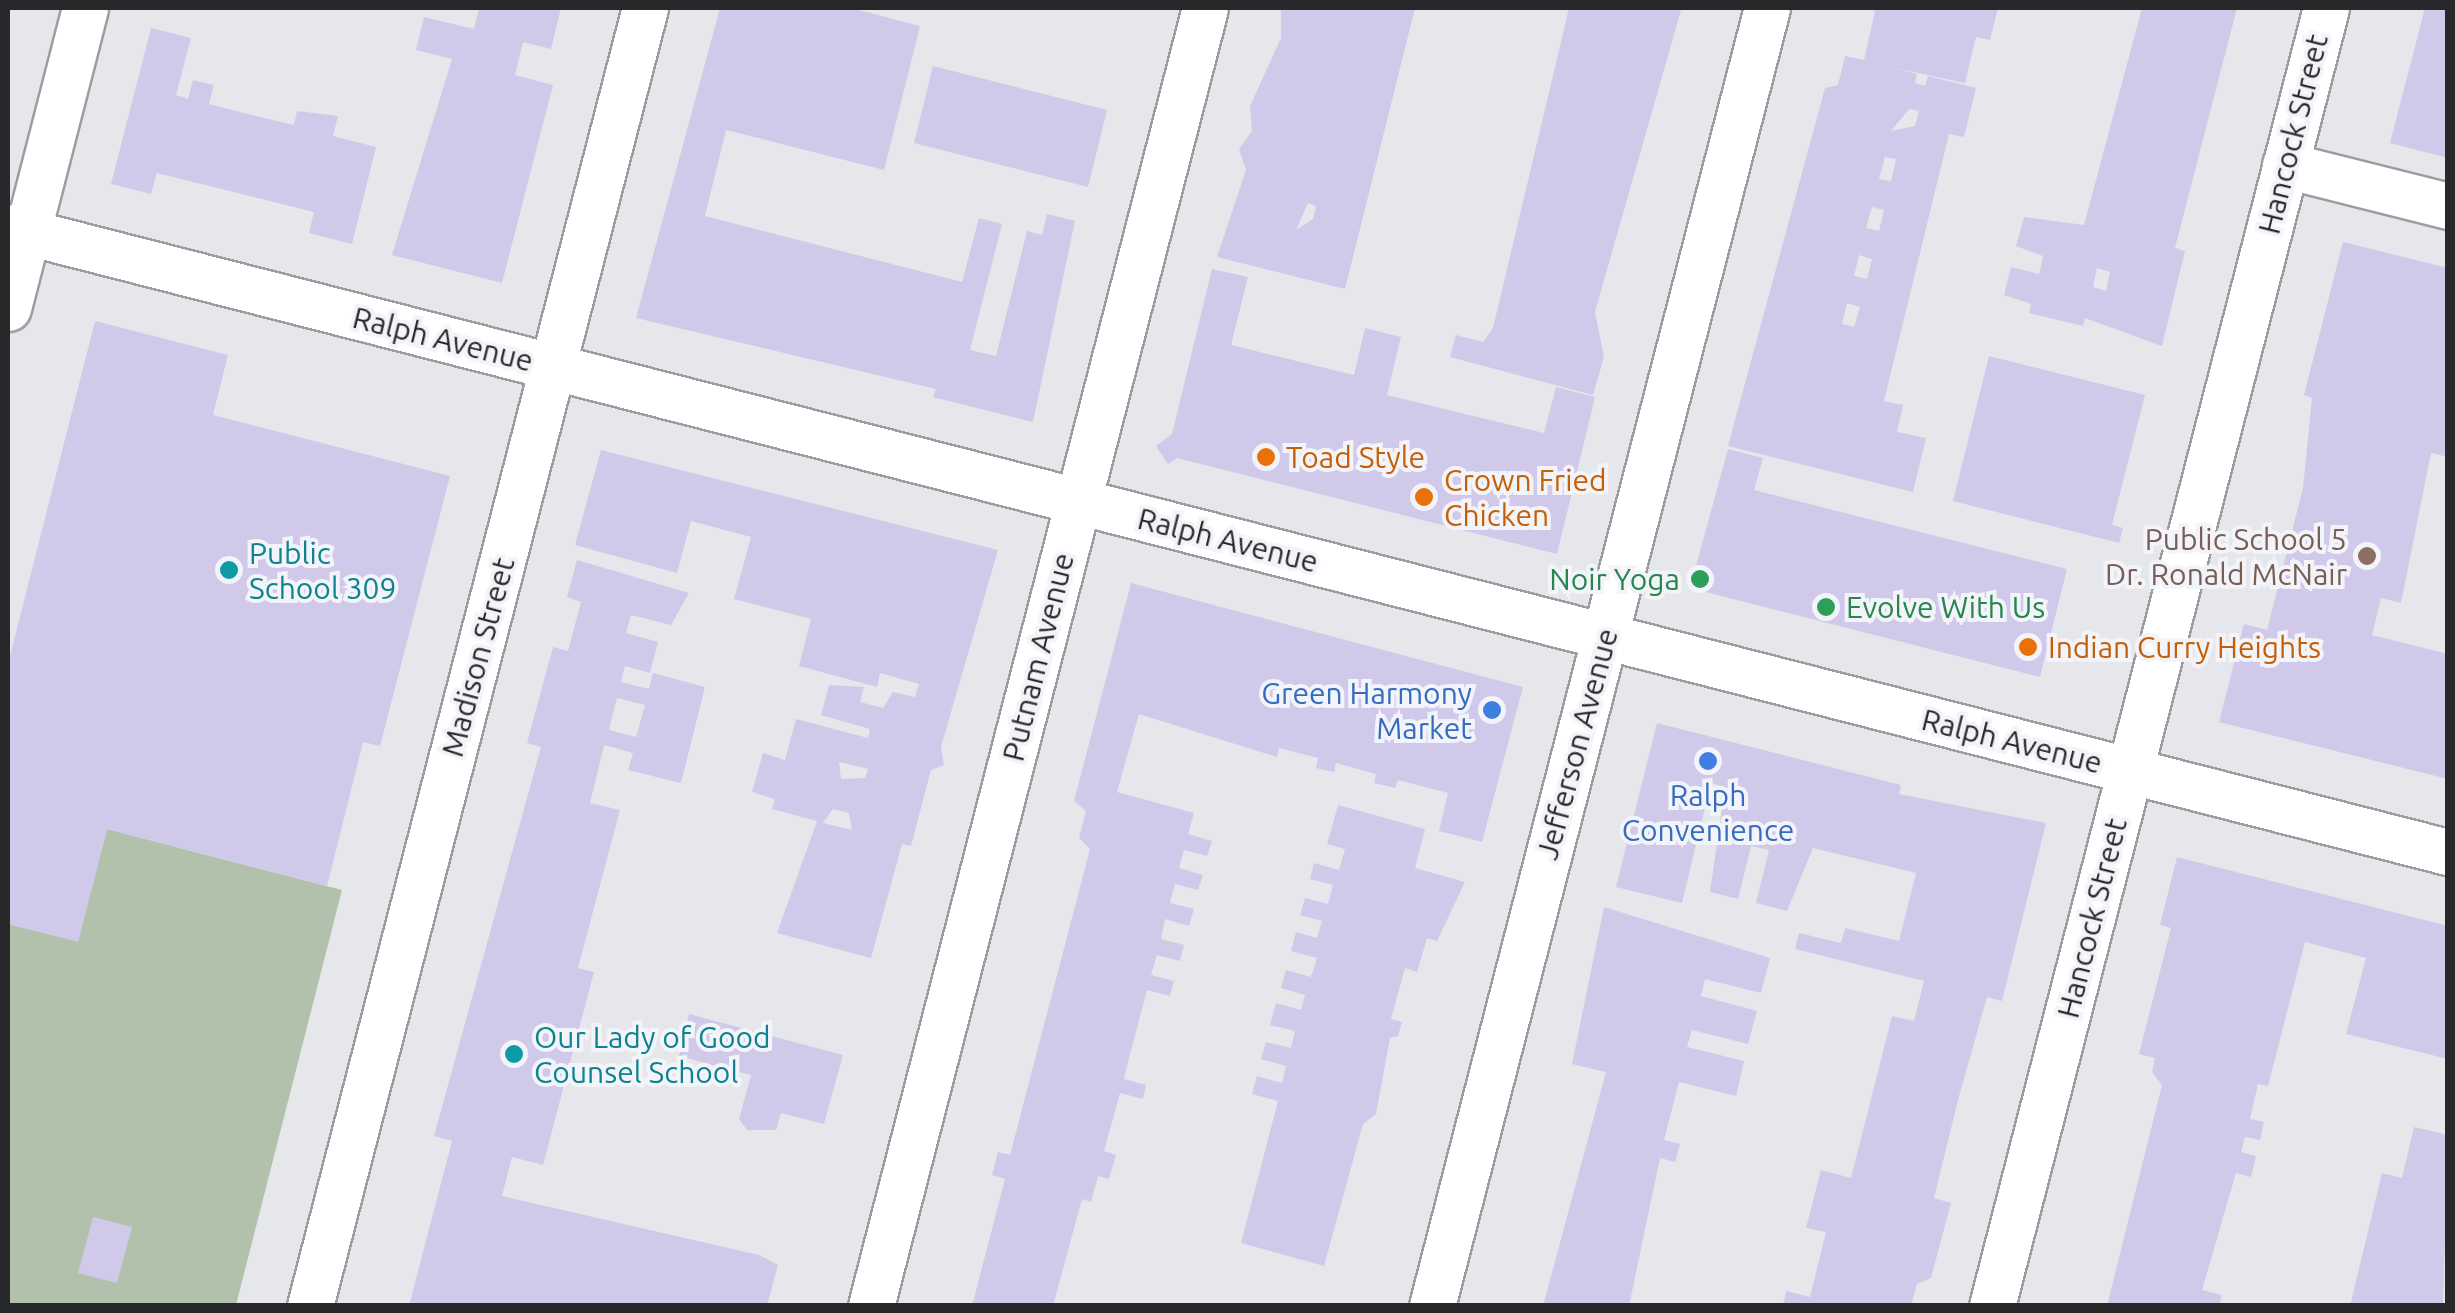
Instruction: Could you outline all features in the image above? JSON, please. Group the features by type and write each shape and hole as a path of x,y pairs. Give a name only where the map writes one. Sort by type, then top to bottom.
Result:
{"street":[{"path":"8,308 18,229 85,8"},
{"name":"Madison Street","path":"310,1306 646,8"},
{"name":"Putnam Avenue","path":"871,1306 1205,8"},
{"name":"Jefferson Avenue","path":"1432,1306 1767,8"},
{"name":"Hancock Street","path":"1992,1306 2326,8"},
{"path":"2285,165 2448,206"},
{"name":"Ralph Avenue","path":"18,229 2448,852"}],"green space":[{"path":"107,829 342,890 236,1305 8,1305 8,924 78,941"}],"building":[{"path":"479,8 561,8 551,49 523,42 515,75 553,85 502,283 392,255 452,59 416,50 424,17 474,29"},
{"path":"720,8 851,8 920,26 884,170 726,130 705,216 962,282 979,218 1002,224 970,350 996,356 1027,231 1042,235 1047,214 1075,221 1033,422 933,397 936,389 636,318"},
{"path":"1281,8 1415,8 1345,289 1217,257 1246,170 1239,149 1252,131 1250,106 1281,38","holes":["1308,203 1316,206 1313,219 1296,230"]},
{"path":"1569,8 1681,10 1595,312 1604,357 1593,395 1450,357 1456,335 1483,342 1493,328"},
{"path":"1867,8 1998,8 1990,40 1976,37 1965,83 1894,68 1917,74 1915,83 1925,86 1928,76 1976,88 1964,137 1949,134 1884,401 1903,405 1897,432 1926,438 1913,492 1728,446 1825,88 1838,85 1845,56 1864,60 1875,11","holes":["1909,109 1919,111 1915,126 1891,131","1885,157 1896,159 1891,181 1879,179","1872,207 1884,210 1879,231 1866,228","1859,255 1872,259 1867,279 1854,276","1847,303 1860,307 1854,327 1842,324"]},
{"path":"2142,8 2237,8 2175,248 2185,251 2162,346 2085,318 2083,326 2029,313 2031,304 2004,295 2011,267 2039,274 2043,256 2016,246 2024,217 2084,225","holes":["2097,268 2110,272 2106,291 2093,287"]},
{"path":"2425,8 2448,8 2448,158 2390,143"},
{"path":"151,28 191,38 176,95 188,99 193,80 214,85 209,104 256,116 294,125 297,111 338,116 333,136 376,147 352,244 309,233 314,212 157,173 151,194 111,184"},
{"path":"933,66 1107,110 1088,187 914,143"},
{"name":"Public School 5 Dr. Ronald McNair","path":"2343,242 2448,268 2448,457 2431,453 2401,603 2381,598 2372,635 2448,654 2448,779 2219,722 2244,624 2267,630 2303,488 2312,398 2304,395"},
{"path":"1212,269 1248,277 1231,345 1354,375 1365,328 1401,337 1387,395 1544,433 1556,387 1595,397 1557,554 1177,458 1168,464 1156,446 1172,434"},
{"name":"Public School 309","path":"95,321 228,355 213,415 450,476 380,746 363,742 327,886 107,829 78,942 8,924 8,664"},
{"path":"1989,356 2145,395 2112,525 2123,528 2119,543 1953,501"},
{"path":"1728,449 1763,458 1754,490 2067,569 2040,677 1690,588"},
{"path":"601,450 998,550 941,747 944,765 931,770 911,846 902,844 871,958 777,933 817,821 772,809 775,799 752,792 763,753 785,760 796,719 868,738 870,729 821,715 829,685 864,687 860,702 883,708 893,692 915,697 919,684 880,673 877,687 799,666 811,619 734,599 751,537 691,521 677,573 575,545","holes":["839,762 868,769 865,778 841,779","833,809 849,813 852,830 823,823"]},
{"path":"577,560 689,593 671,625 631,615 626,633 658,642 650,673 625,666 621,682 649,689 653,673 705,687 681,783 628,770 633,753 604,745 590,803 620,810 578,968 594,972 543,1165 512,1157 502,1196 759,1255 778,1265 767,1306 409,1306 452,1141 434,1136 541,747 527,743 553,647 568,651 581,602 567,597","holes":["617,698 645,705 636,737 609,730"]},
{"path":"1131,583 1523,687 1482,842 1439,831 1448,793 1398,780 1395,788 1374,783 1376,774 1336,763 1334,772 1316,768 1318,758 1279,748 1277,757 1139,714 1117,792 1194,813 1188,834 1212,841 1207,856 1184,850 1179,868 1203,875 1198,890 1175,884 1170,903 1194,909 1189,926 1165,919 1161,939 1184,945 1180,961 1157,955 1151,975 1174,981 1170,996 1147,990 1124,1079 1146,1085 1143,1099 1120,1093 1104,1151 1116,1155 1109,1179 1098,1176 1091,1202 1082,1199 1053,1306 972,1306 1005,1179 992,1175 998,1152 1010,1155 1090,849 1079,838 1086,811 1074,801"},
{"path":"1657,723 1901,785 1899,794 2046,823 2002,1001 1987,997 1958,1100 1934,1198 1951,1203 1931,1278 1917,1284 1911,1306 1783,1306 1786,1291 1810,1297 1826,1232 1806,1228 1821,1170 1851,1178 1892,1016 1914,1021 1924,981 1795,949 1799,933 1841,943 1845,928 1899,941 1916,873 1813,848 1787,911 1756,903 1769,850 1751,846 1738,899 1710,892 1725,787 1711,783 1682,903 1616,887"},
{"path":"1338,805 1425,829 1415,868 1465,882 1437,941 1427,938 1417,972 1405,968 1391,1019 1402,1022 1398,1036 1390,1038 1376,1114 1363,1124 1324,1266 1241,1243 1278,1101 1252,1094 1257,1076 1282,1083 1286,1066 1261,1059 1266,1042 1291,1048 1295,1031 1270,1025 1276,1003 1301,1010 1305,995 1281,988 1286,970 1311,977 1317,958 1291,951 1296,932 1317,938 1322,921 1300,915 1305,898 1328,904 1333,885 1310,879 1314,863 1339,870 1345,849 1327,844"},
{"path":"2177,857 2448,926 2448,1059 2346,1034 2366,958 2305,942 2268,1086 2258,1084 2250,1119 2264,1122 2260,1140 2245,1137 2241,1152 2256,1156 2251,1177 2236,1173 2202,1290 2222,1295 2219,1306 2107,1306 2162,1085 2152,1072 2155,1058 2139,1054 2171,928 2160,925"},
{"path":"1604,907 1770,958 1761,993 1705,979 1701,996 1757,1011 1748,1044 1692,1030 1687,1047 1744,1061 1736,1096 1679,1082 1664,1140 1680,1144 1675,1162 1660,1158 1629,1306 1543,1306 1606,1072 1572,1064"},
{"path":"689,1014 843,1055 824,1124 781,1113 776,1130 747,1130 739,1119 751,1075 679,1056"},
{"path":"2414,1127 2448,1135 2443,1306 2350,1306 2382,1173 2402,1178"},
{"path":"93,1217 132,1227 117,1283 78,1273"}],"place":[{"name":"Toad Style","path":"1266,457"},
{"name":"Crown Fried Chicken","path":"1424,497"},
{"name":"Public School 5 Dr. Ronald McNair","path":"2367,556"},
{"name":"Public School 309","path":"229,570"},
{"name":"Noir Yoga","path":"1700,579"},
{"name":"Evolve With Us","path":"1826,607"},
{"name":"Indian Curry Heights","path":"2028,647"},
{"name":"Green Harmony Market","path":"1492,710"},
{"name":"Ralph Convenience","path":"1708,761"},
{"name":"Our Lady of Good Counsel School","path":"514,1054"}]}
